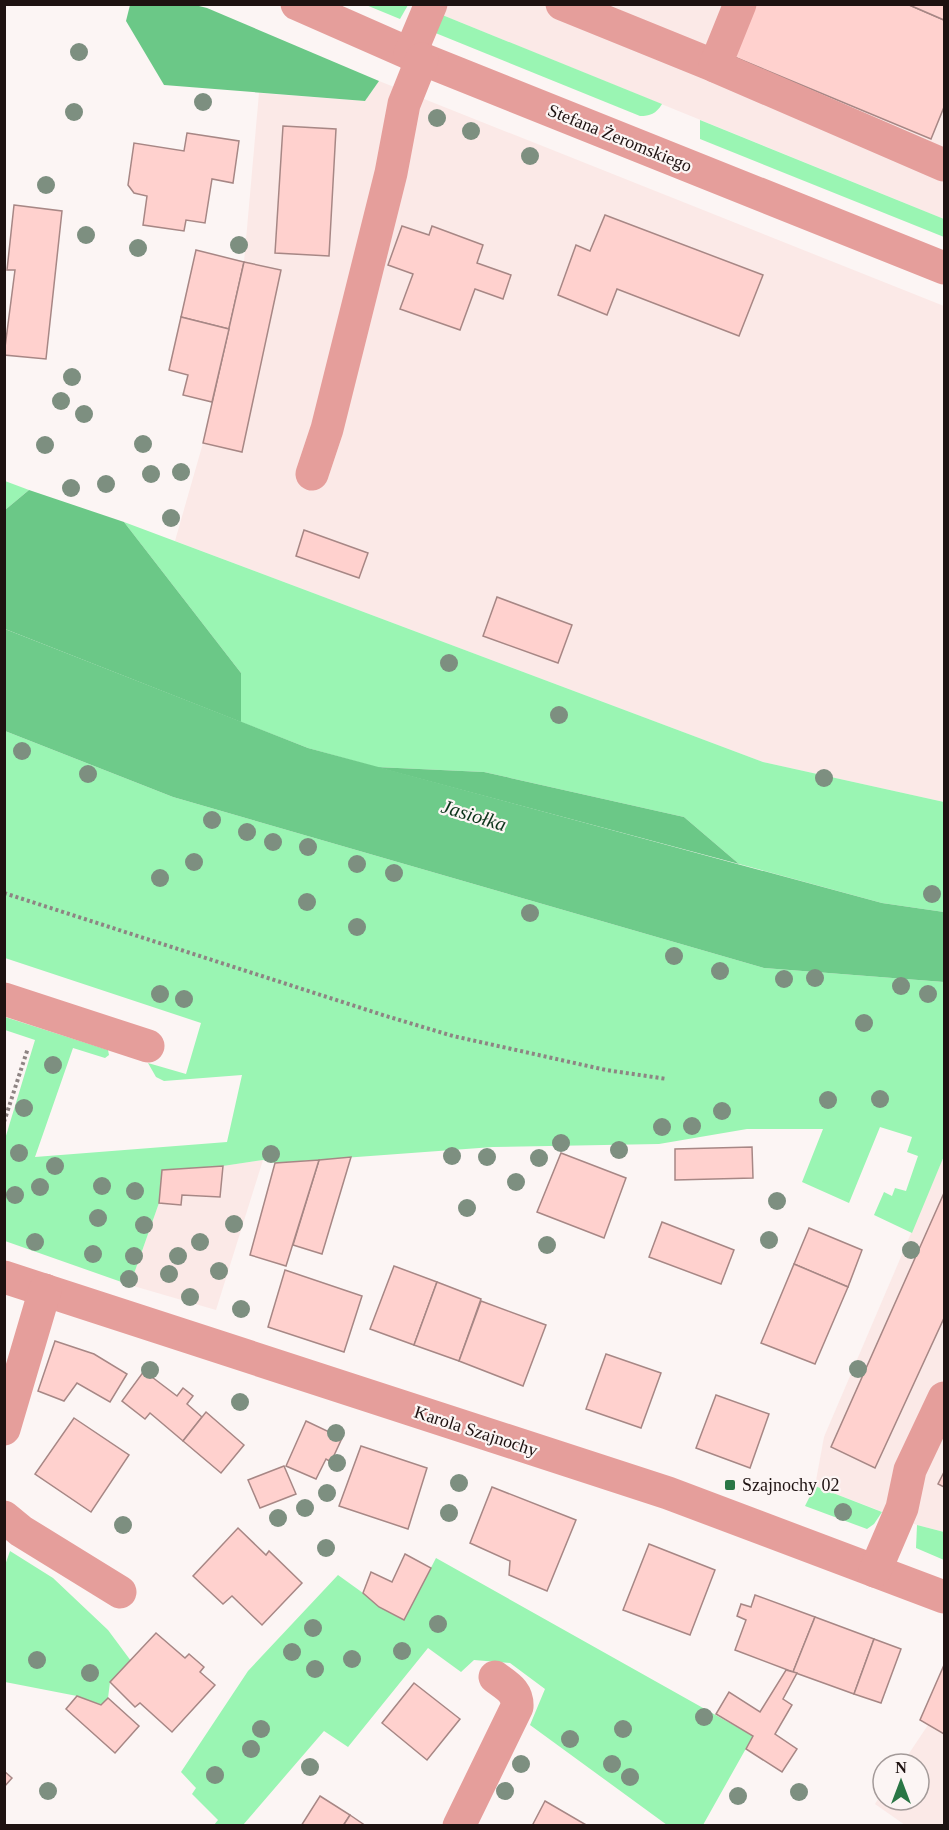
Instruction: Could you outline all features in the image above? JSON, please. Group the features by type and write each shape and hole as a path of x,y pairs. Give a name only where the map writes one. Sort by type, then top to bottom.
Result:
{"street":[{"name":"Stefana Żeromskiego","path":"297,4 416,56 945,268"},
{"path":"312,474 327,429 391,173 404,104 431,4"},
{"path":"562,4 715,66 945,165"},
{"path":"715,66 740,4"},
{"path":"4,999 148,1046"},
{"name":"Karola Szajnochy","path":"4,1277 668,1493 945,1597"},
{"path":"4,1429 45,1290"},
{"path":"875,1571 902,1508 910,1470 945,1398"},
{"path":"4,1517 21,1531 120,1592"},
{"path":"459,1826 517,1707 515,1693 495,1677"}],"path":[{"path":"4,893 453,1036 585,1066 667,1079"},
{"path":"4,1122 28,1048 20,1045"}],"shaded area":[{"path":"191,4 207,8 379,81 365,101 164,85 126,21 130,5"},
{"path":"366,5 408,5 400,19"},
{"path":"416,5 944,5 944,219 435,12"},
{"path":"435,12 662,104 652,114 640,116 433,32"},
{"path":"379,81 944,306 944,802 763,762 175,541 203,443 244,262 259,93 365,101"},
{"path":"700,120 944,219 944,237 700,139"},
{"path":"5,481 29,490 5,510"},
{"path":"29,490 124,522 241,673 241,722 5,629 5,510"},
{"path":"124,522 763,762 944,802 944,912 882,903 739,864 684,817 484,772 376,767 308,748 241,722 241,673"},
{"path":"5,731 173,797 764,968 944,982 944,1156 912,1233 874,1215 884,1192 892,1196 895,1188 906,1191 918,1156 907,1152 912,1137 880,1127 849,1203 802,1182 823,1129 747,1129 659,1144 493,1147 275,1163 263,1160 223,1166 163,1170 159,1203 130,1285 5,1241 5,1139 35,1040 5,1030 5,1017 108,1050 109,1055 105,1058 73,1048 35,1157 227,1142 242,1075 164,1081 156,1077 148,1063 186,1074 201,1023 5,958"},
{"path":"376,767 484,772 684,817 739,864"},
{"path":"944,1156 944,1532 917,1525 815,1486 824,1437"},
{"path":"263,1160 216,1310 130,1285 159,1203 162,1170 223,1166"},
{"path":"815,1486 882,1512 874,1524 867,1529 805,1506"},
{"path":"917,1525 944,1532 944,1560 916,1548"},
{"path":"10,1551 53,1578 108,1630 131,1661 110,1682 108,1698 101,1705 77,1696 5,1682 4,1568"},
{"path":"436,1558 753,1736 703,1825 667,1825 530,1725 545,1689 510,1663 474,1660 461,1672 428,1648 348,1747 324,1731 243,1825 214,1825 218,1820 192,1794 196,1788 181,1772 248,1671 338,1575 379,1607 404,1620"},
{"path":"944,1665 944,1825 905,1825 886,1812 931,1812 931,1752 910,1752 928,1725 920,1720"}],"water":[{"name":"Jasiołka","path":"5,629 308,748 882,903 944,912 944,982 764,968 173,797 5,731"}],"building":[{"path":"747,4 907,4 944,20 944,107 931,139 727,54"},
{"path":"907,4 944,4 944,20"},
{"path":"283,126 336,129 329,256 275,253"},
{"path":"187,133 239,141 233,183 212,179 205,223 186,220 184,231 143,225 147,196 134,193 128,185 134,143 184,151"},
{"path":"14,205 62,211 46,359 4,355 15,270 7,270"},
{"path":"605,215 763,275 739,336 617,289 607,315 558,295 576,245 590,251"},
{"path":"402,226 429,235 432,226 483,245 477,263 511,275 503,299 475,289 460,330 400,309 413,274 388,265"},
{"path":"196,250 244,262 229,329 181,317"},
{"path":"244,262 281,270 242,452 203,443"},
{"path":"181,317 229,329 212,402 183,395 188,375 169,370"},
{"path":"304,530 368,553 359,578 296,556"},
{"path":"497,597 572,625 558,663 483,636"},
{"path":"752,1147 753,1178 675,1180 675,1149"},
{"path":"561,1153 626,1178 604,1238 537,1212"},
{"path":"351,1157 322,1254 293,1245 319,1160"},
{"path":"319,1160 286,1266 250,1255 275,1163"},
{"path":"223,1166 220,1197 182,1195 181,1205 159,1203 162,1170"},
{"path":"944,1193 944,1318 875,1468 831,1447"},
{"path":"662,1222 734,1250 721,1284 649,1257"},
{"path":"809,1228 862,1250 848,1287 794,1264"},
{"path":"794,1264 848,1287 815,1364 761,1343"},
{"path":"394,1266 437,1282 414,1345 370,1329"},
{"path":"285,1270 362,1296 344,1352 268,1327"},
{"path":"437,1282 481,1299 459,1361 414,1345"},
{"path":"481,1301 546,1325 523,1386 459,1361"},
{"path":"55,1341 94,1354 127,1374 110,1402 77,1383 64,1401 38,1391"},
{"path":"606,1354 661,1373 641,1428 586,1409"},
{"path":"144,1371 177,1396 183,1388 193,1396 187,1404 202,1417 183,1441 150,1413 145,1419 122,1401"},
{"path":"716,1395 769,1414 750,1468 696,1448"},
{"path":"206,1412 244,1445 221,1473 183,1441"},
{"path":"74,1418 129,1455 91,1512 35,1474"},
{"path":"306,1421 342,1438 331,1462 326,1459 316,1479 286,1466"},
{"path":"361,1446 427,1468 408,1529 339,1506"},
{"path":"284,1466 296,1494 260,1508 248,1480"},
{"path":"944,1472 944,1487 938,1484"},
{"path":"492,1487 576,1520 547,1591 509,1575 510,1561 470,1543"},
{"path":"238,1528 266,1555 269,1551 302,1583 262,1625 232,1596 223,1604 193,1576"},
{"path":"649,1544 715,1570 690,1635 623,1610"},
{"path":"405,1554 431,1568 404,1620 379,1607 363,1593 371,1572 392,1582"},
{"path":"755,1595 815,1617 793,1672 735,1650 746,1620 737,1616 741,1604 751,1607"},
{"path":"815,1617 874,1639 854,1694 793,1672"},
{"path":"156,1633 185,1658 189,1654 204,1667 200,1672 215,1685 172,1732 140,1703 135,1707 110,1682"},
{"path":"874,1639 901,1649 881,1703 854,1694"},
{"path":"944,1665 944,1734 920,1720"},
{"path":"786,1670 797,1673 783,1699 792,1705 775,1734 797,1749 782,1772 746,1749 753,1736 716,1714 729,1692 760,1712"},
{"path":"414,1683 460,1719 427,1760 382,1723"},
{"path":"77,1696 101,1705 108,1698 139,1726 115,1753 66,1709"},
{"path":"4,1771 12,1778 4,1787"},
{"path":"320,1796 350,1815 343,1826 301,1826"},
{"path":"545,1801 588,1826 532,1826"},
{"path":"350,1815 366,1826 343,1826"}],"place":[{"name":"Szajnochy 02","path":"730,1485"}]}
